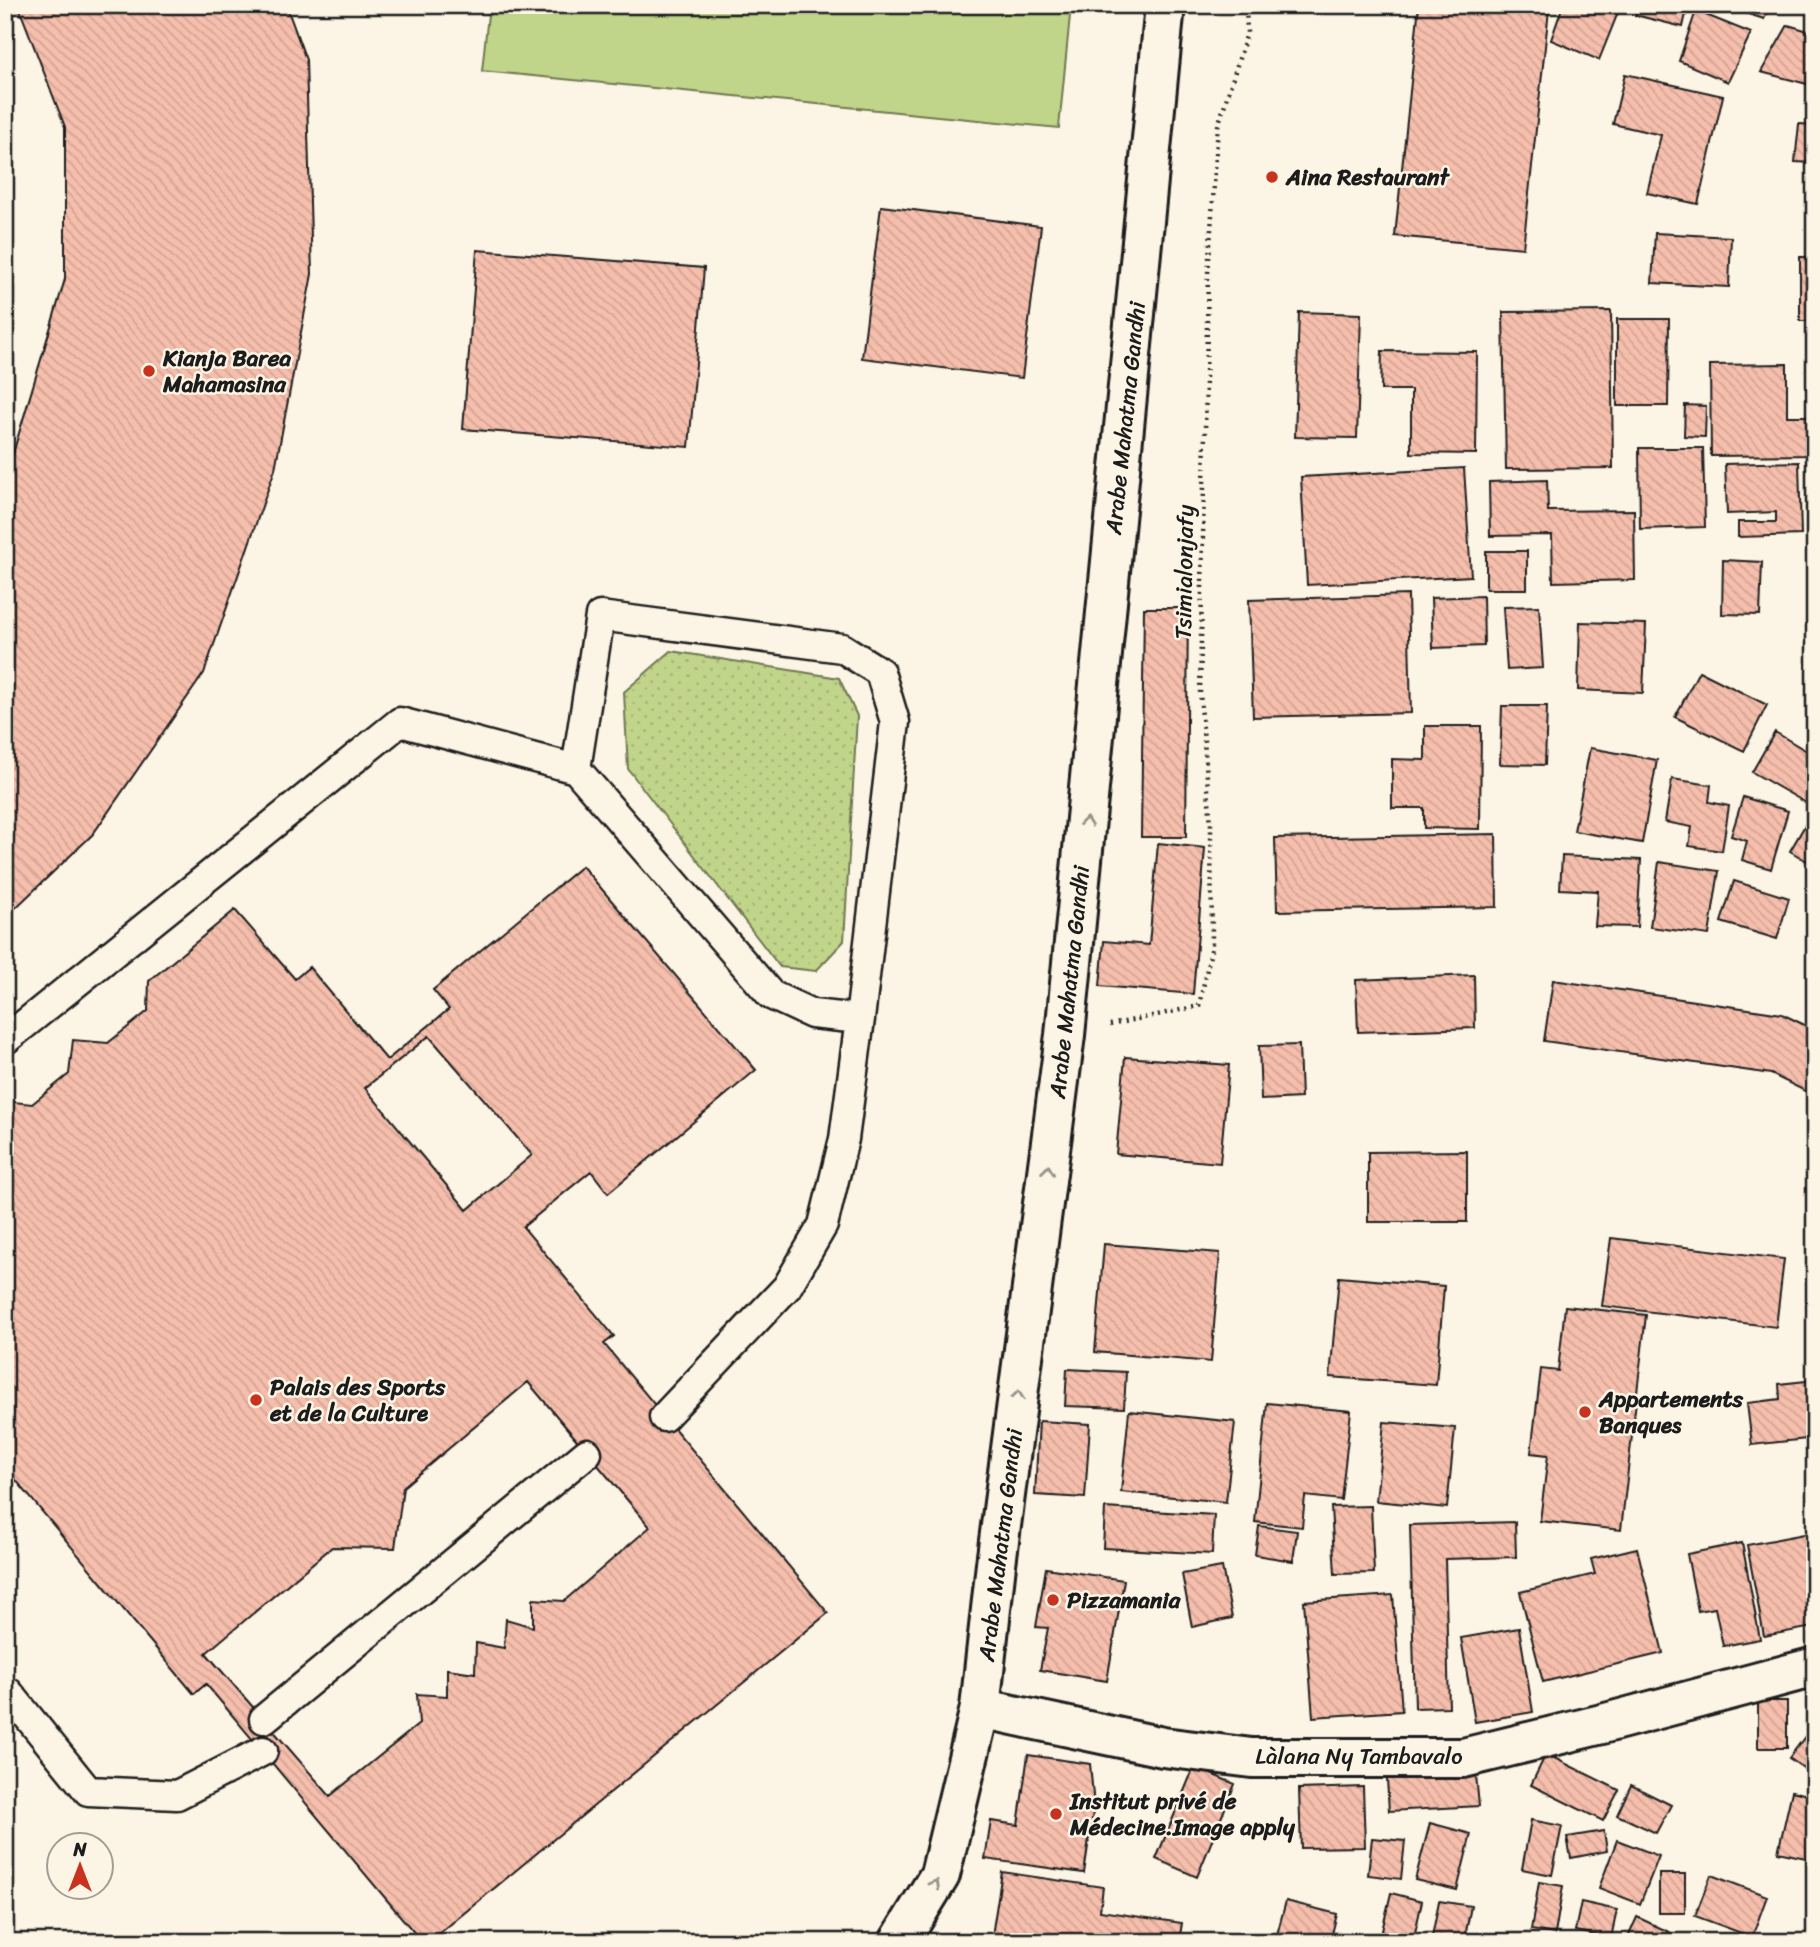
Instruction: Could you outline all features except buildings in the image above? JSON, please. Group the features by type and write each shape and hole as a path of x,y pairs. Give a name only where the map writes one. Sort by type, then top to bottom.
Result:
{"street":[{"name":"Arabe Mahatma Gandhi","path":"899,1942 940,1875 980,1708 996,1564 1065,1035 1165,5"},
{"name":"Làlana Ny Tambavalo","path":"980,1708 1163,1747 1252,1758 1463,1758 1815,1667"}],"lane":[{"path":"576,769 600,616 842,648 880,672 895,722 844,1139 823,1225 787,1287 664,1417"},
{"path":"5,1040 400,722 576,769 771,995 812,1014 860,1019"},
{"path":"264,1719 587,1453"},
{"path":"6,1692 88,1791 177,1795 263,1751"}],"path":[{"name":"Tsimialonjafy","path":"1065,1035 1199,1006 1212,946 1211,825 1200,693 1208,274 1218,126 1247,33 1246,5"}],"green space":[{"path":"489,5 1071,5 1059,128 482,71"},
{"path":"671,651 839,678 857,716 844,941 816,971 780,967 628,769 624,692"}],"place":[{"name":"Aina Restaurant","path":"1272,177"},
{"name":"Kianja Barea Mahamasina","path":"149,371"},
{"name":"Palais des Sports et de la Culture","path":"256,1400"},
{"name":"Appartements Banques","path":"1585,1412"},
{"name":"Pizzamania","path":"1053,1600"},
{"name":"Institut privé de Médecine.Image apply","path":"1056,1814"}]}
